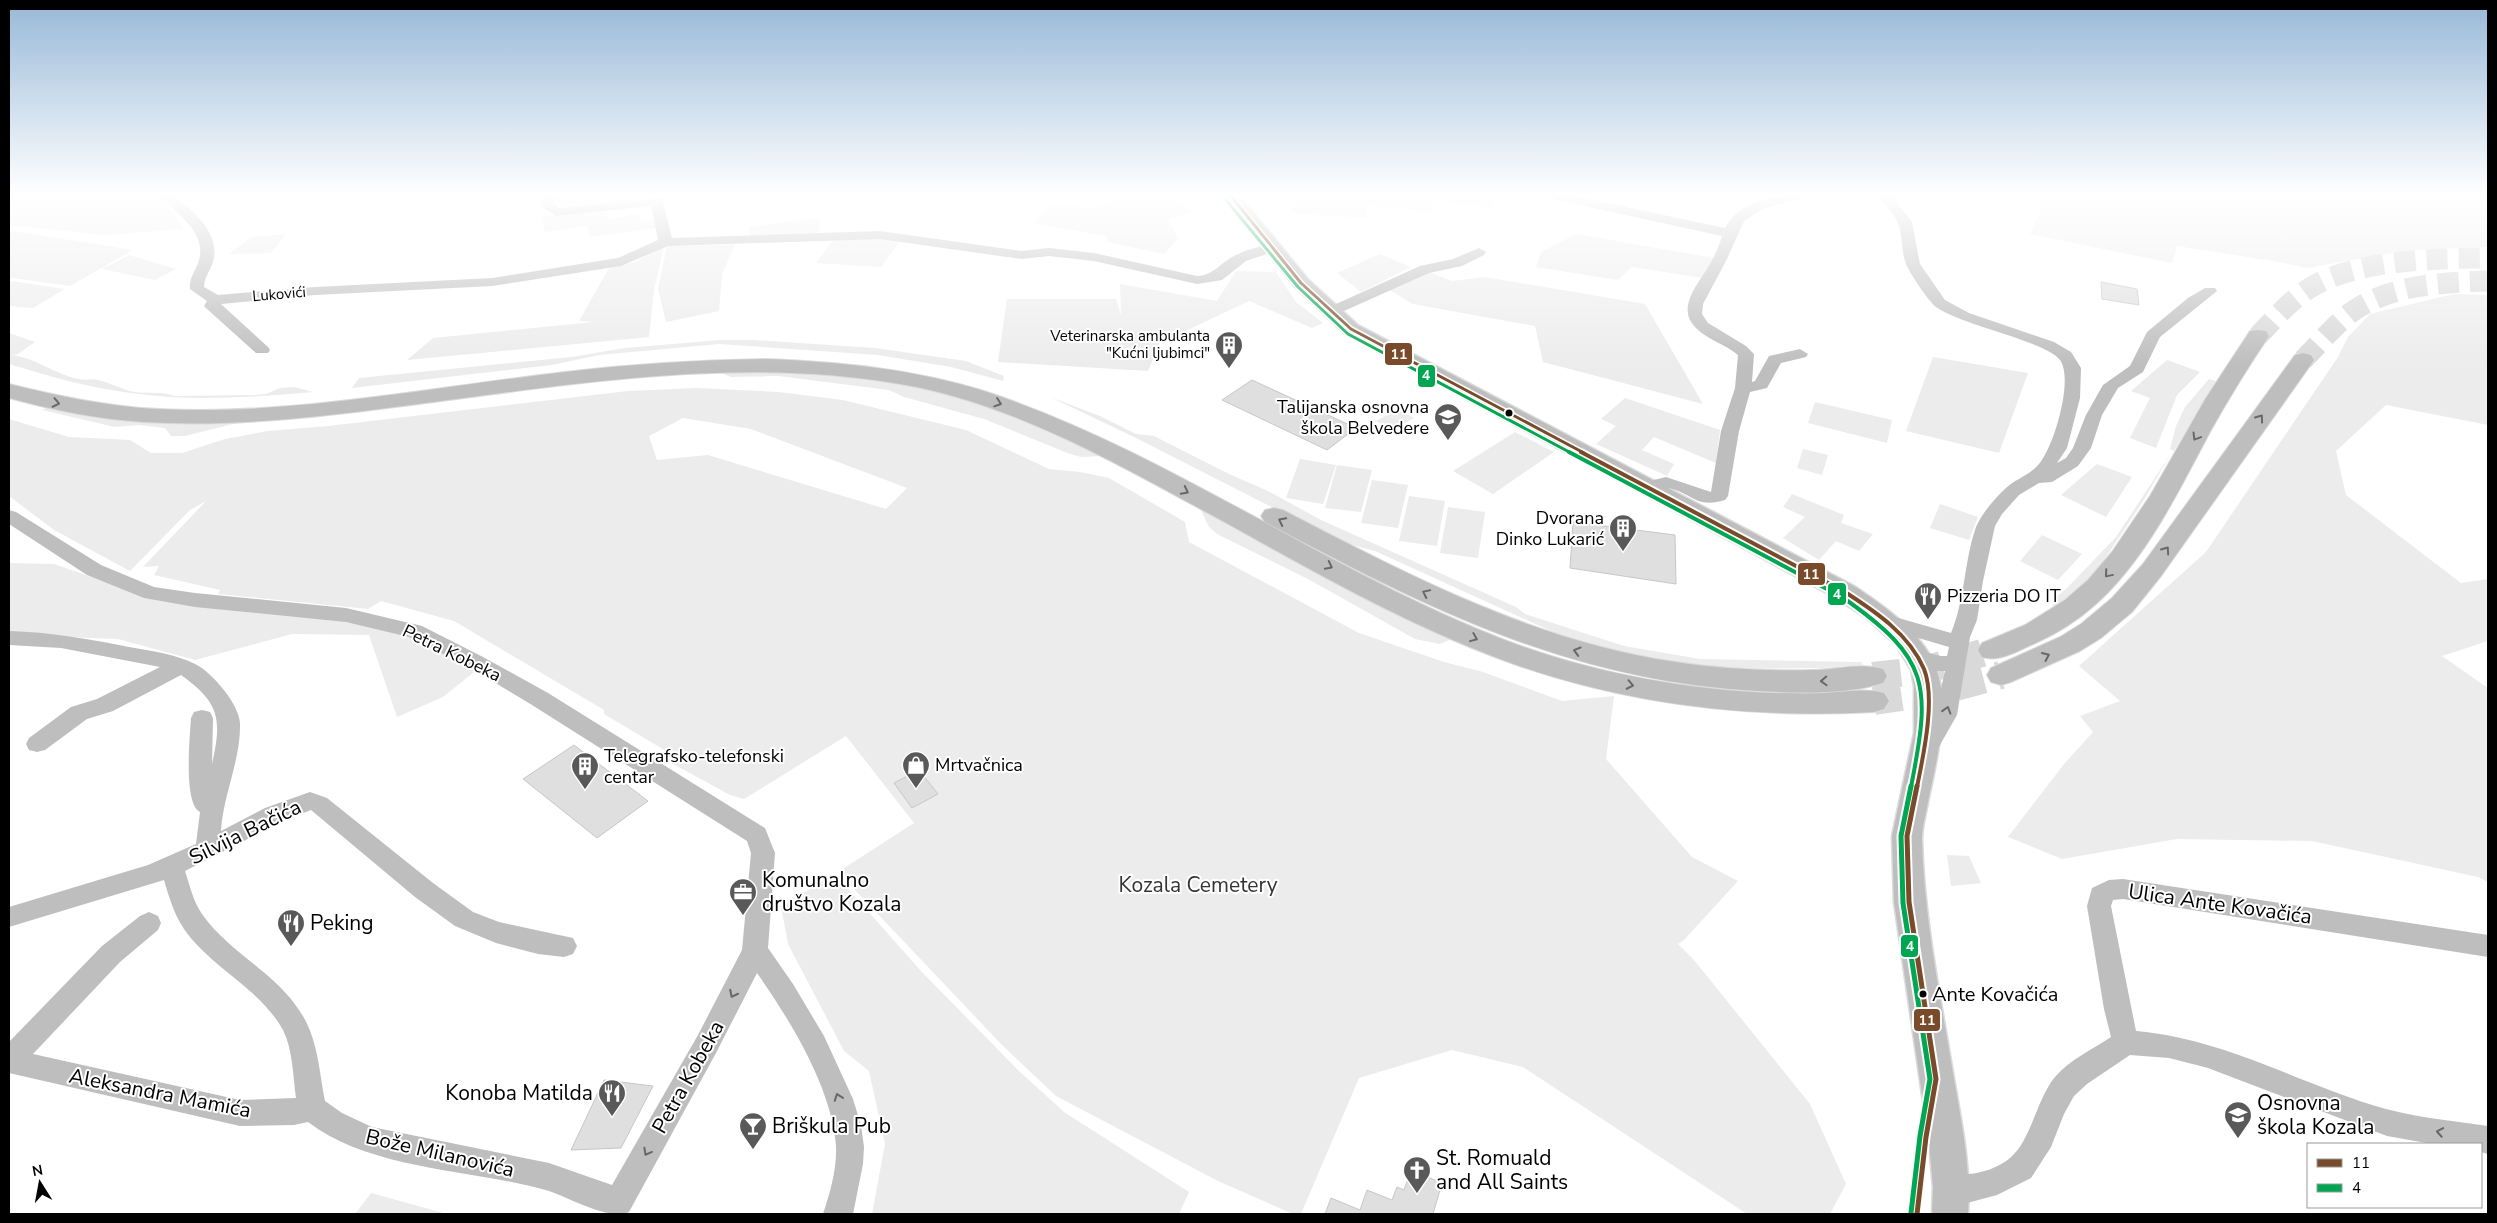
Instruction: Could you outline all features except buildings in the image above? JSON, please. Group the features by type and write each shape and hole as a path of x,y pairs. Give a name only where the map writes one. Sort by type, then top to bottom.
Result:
{"highway":[{"path":"1992,650 2036,631 2081,602 2098,586 2138,535 2258,336"},
{"path":"9,372 64,388 107,396 150,401 212,403 300,399 617,363 742,354 826,355 920,367 1006,389 1098,426 1417,588 1485,619 1549,642 1637,665 1719,678 1822,681 1873,689 1801,704 1695,697 1613,682 1534,660 1462,633 1396,601 1056,426 974,395 893,376 809,367 715,367 620,374 301,411 215,416 166,416 97,411 49,402 9,391"},
{"path":"2001,675 2070,644 2091,631 2122,605 2152,570 2303,360"}],"main road":[{"path":"1275,253 1305,288 1351,329 1845,592 1888,622 1904,639 1924,670 1928,700 1928,733 1907,836 1909,892 1947,1143 1951,1201"}],"street":[{"path":"207,253 207,259 196,282 198,289 215,300 212,306 262,350"},
{"name":"Lukovići","path":"215,300 315,291 492,282 621,262 644,253"},
{"name":"Lukovići","path":"1007,253 1021,255 1039,253"},
{"name":"Lukovići","path":"1059,253 1094,257 1197,280 1212,280 1220,276 1237,260 1257,253"},
{"path":"1330,312 1425,269 1457,263 1477,253"},
{"path":"1647,487 1667,482 1704,497 1713,499 1719,496 1730,431 1743,388 1746,354 1738,345 1711,332 1700,324 1695,315 1696,304 1723,253"},
{"path":"1912,253 1914,264 1940,303 1964,316 2048,345 2065,355 2073,368 2072,398 2058,448 2047,466 2035,478 2013,491 1995,511 1986,526 1973,581 1967,620 1955,639 1917,658"},
{"path":"2035,478 2046,478 2072,462 2082,448 2094,414 2111,384 2138,369 2153,335 2193,301 2210,291"},
{"path":"1743,388 1761,385 1775,359 1800,354"},
{"name":"Petra Kobeka","path":"9,516 94,570 134,588 170,596 346,615 415,631 476,662 540,699 747,826 757,835 763,853 755,951 624,1208"},
{"path":"1888,622 1955,639"},
{"path":"9,638 61,640 181,666 190,670 213,691 228,712 226,745 213,808 208,848"},
{"path":"1924,752 1946,715 1957,663 1955,639"},
{"path":"1917,658 1938,664 1957,663"},
{"path":"37,744 79,713 105,705 181,666"},
{"path":"202,718 200,772 205,804 213,808"},
{"name":"Silvija Bačića","path":"9,917 172,867 272,815 310,801 319,804 424,890 464,918 496,932 564,946"},
{"path":"172,867 185,908 195,924 276,1000 293,1024 301,1051 312,1108"},
{"name":"Ulica Ante Kovačića","path":"2126,1042 2117,1009 2099,906 2101,894 2109,890 2123,889 2488,946"},
{"name":"Aleksandra Mamića","path":"9,1060 111,954 149,924"},
{"path":"755,951 776,978 833,1082 845,1115 850,1146 849,1179 838,1214"},
{"path":"1951,1201 1966,1189 1997,1181 2021,1168 2041,1137 2052,1108 2064,1087 2076,1075 2126,1042 2169,1046 2198,1053 2268,1077 2378,1120 2488,1140"},
{"name":"Aleksandra Mamića","path":"9,1060 240,1113 294,1112 312,1108"},
{"name":"Bože Milanovića","path":"312,1108 332,1123 371,1140 550,1176 624,1208"}],"green space":[{"path":"9,253 128,253 70,286 13,278 9,280"},
{"path":"230,253 268,253 229,254"},
{"path":"651,253 662,253 654,290 649,337 407,360 433,338 594,322 579,321 609,268 635,262"},
{"path":"666,253 731,253 722,274 719,311 666,322 658,289"},
{"path":"823,253 891,253 881,267 816,263"},
{"path":"1541,253 1686,253 1714,258 1703,278 1632,267 1618,280 1536,267"},
{"path":"2123,253 2175,253 2172,263"},
{"path":"2222,253 2391,253 2307,268"},
{"path":"1380,254 1411,267 1361,292 1337,273"},
{"path":"129,255 176,269 155,280 102,269"},
{"path":"1236,271 1276,272 1296,302 1323,323 1312,328 1249,301 1160,343 1148,371 998,362 1007,299 1116,299 1121,315 1120,284 1217,301"},
{"path":"1426,271 1452,281 1485,277 1645,304 1703,404 1543,362 1535,326 1413,304 1388,289"},
{"path":"11,281 65,289 33,308 9,306 9,283"},
{"path":"2454,294 2488,295 2488,425 2386,405 2336,451 2346,495 2461,583 2488,579 2488,641 2442,656 2488,688 2488,882 2478,877 2312,841 2177,839 2062,859 2008,837 2064,764 2093,732 2080,716 2120,701 2079,666 2206,552 2338,357 2348,337 2370,314"},
{"path":"9,333 35,342 18,354 12,355 29,359 70,377 81,380 93,379 102,381 134,392 175,396 253,395 266,394 280,388 294,387 313,392 199,398 154,396 84,385 9,364"},
{"path":"720,340 753,340 875,348 966,361 1004,376 1003,381 951,367 878,355 719,344 599,355 552,365 352,388 359,378 572,357 625,348"},
{"path":"1933,357 2028,373 1999,453 1906,431"},
{"path":"2167,360 2200,372 2177,395 2156,448 2130,438 2150,398 2131,391"},
{"path":"719,372 780,372 862,377 939,391 1021,419 1100,456 1081,457 1070,454 984,419 904,397 889,390 778,376 731,377"},
{"path":"2209,379 2216,381 2174,451 2170,449 2176,426 2185,407"},
{"name":"Kozala Cemetery","path":"697,388 778,392 843,400 966,430 1049,469 1080,472 1109,478 1185,522 1189,542 1359,633 1444,662 1483,672 1562,701 1614,696 1606,759 1692,857 1738,881 1684,940 1678,944 1694,960 1810,1104 1846,1184 1830,1214 1747,1214 1523,1067 1452,1050 1359,1078 1301,1214 1293,1214 1218,1181 1056,1096 1002,1045 838,872 914,823 846,736 744,799 730,795 664,759 666,751 604,714 604,710 454,621 381,601 368,609 218,594 220,590 154,575 159,566 143,567 206,501 190,510 130,571 54,530 9,496 9,419 69,437 130,440 151,453 182,453 225,439 268,431 328,426 628,391","holes":["683,418 751,429 907,488 886,509 708,455 657,460 649,436"]},
{"path":"1050,397 1100,416 1136,434 1154,436 1229,474 1268,491 1321,520 1516,607 1525,614 1624,646 1700,659 1861,662 1863,665 1822,668 1708,668 1641,658 1575,642 1375,551 1340,542 1134,437"},
{"path":"1625,398 1720,430 1716,463 1654,437 1642,450 1674,464 1667,476 1596,444 1616,426 1601,419"},
{"path":"1815,402 1892,420 1887,443 1808,423"},
{"path":"46,408 138,421 245,421 185,436 171,436 165,428 139,425 115,427 42,410"},
{"path":"1398,409 1414,418 1391,431 1376,421"},
{"path":"1515,432 1554,452 1493,494 1453,471"},
{"path":"1803,449 1828,455 1822,475 1797,468"},
{"path":"2172,452 2142,503 2102,563 2082,586 2052,609 2054,599 2116,537"},
{"path":"1300,459 1336,465 1323,504 1286,498"},
{"path":"2097,464 2132,477 2106,517 2061,495"},
{"path":"1337,465 1372,470 1361,512 1325,508"},
{"path":"1372,480 1408,485 1398,528 1361,523"},
{"path":"1792,494 1844,515 1841,523 1873,534 1859,551 1836,541 1819,560 1783,538 1805,517 1783,507"},
{"path":"1409,496 1445,501 1437,546 1399,541"},
{"path":"1940,504 1978,517 1969,540 1930,528"},
{"path":"1448,507 1485,512 1478,558 1440,553"},
{"path":"1200,508 1452,639 1440,644 1415,639 1308,579 1217,534 1209,527"},
{"path":"2042,535 2082,554 2058,580 2020,561"},
{"path":"9,563 54,564 161,601 341,616 411,632 479,668 443,697 397,717 369,635 292,634 195,660 118,639 9,635"},
{"path":"1947,855 1969,856 1981,883 1951,886"},
{"path":"835,874 921,971 1019,1071 1064,1112 1189,1192 1179,1214 872,1214 885,1144 869,1071 844,1051 788,944 781,906"},
{"path":"371,1193 447,1214 355,1214"}],"tunnel":[{"path":"2258,336 2299,296 2315,285 2333,277 2354,270 2399,262 2488,258"},
{"path":"2303,360 2349,314 2381,296 2433,284 2488,281"},
{"path":"1873,676 1925,670 1992,650"},
{"path":"1874,701 1940,691 2001,675"}],"transit line":[{"name":"4","path":"1269,253 1314,304 1348,334 1842,597 1871,617 1900,643 1918,672 1921,687 1922,732 1901,836 1903,903 1930,1079 1920,1136 1911,1213"},
{"name":"11","path":"1277,253 1301,283 1351,329 1845,592 1875,612 1905,639 1924,670 1927,686 1928,733 1907,836 1909,902 1936,1079 1926,1137 1917,1214"}],"place":[{"name":"Veterinarska ambulanta \"Kućni ljubimci\"","path":"1229,369"},
{"name":"Talijanska osnovna škola Belvedere","path":"1448,441"},
{"name":"Dvorana Dinko Lukarić","path":"1623,552"},
{"name":"Pizzeria DO IT","path":"1928,620"},
{"name":"Mrtvačnica","path":"916,789"},
{"name":"Telegrafsko-telefonski centar","path":"585,790"},
{"name":"Komunalno društvo Kozala","path":"743,916"},
{"name":"Peking","path":"291,947"},
{"name":"Ante Kovačića","path":"1923,994"},
{"name":"Konoba Matilda","path":"612,1117"},
{"name":"Osnovna škola Kozala","path":"2238,1139"},
{"name":"Briškula Pub","path":"753,1150"},
{"name":"St. Romuald and All Saints","path":"1417,1194"}]}
